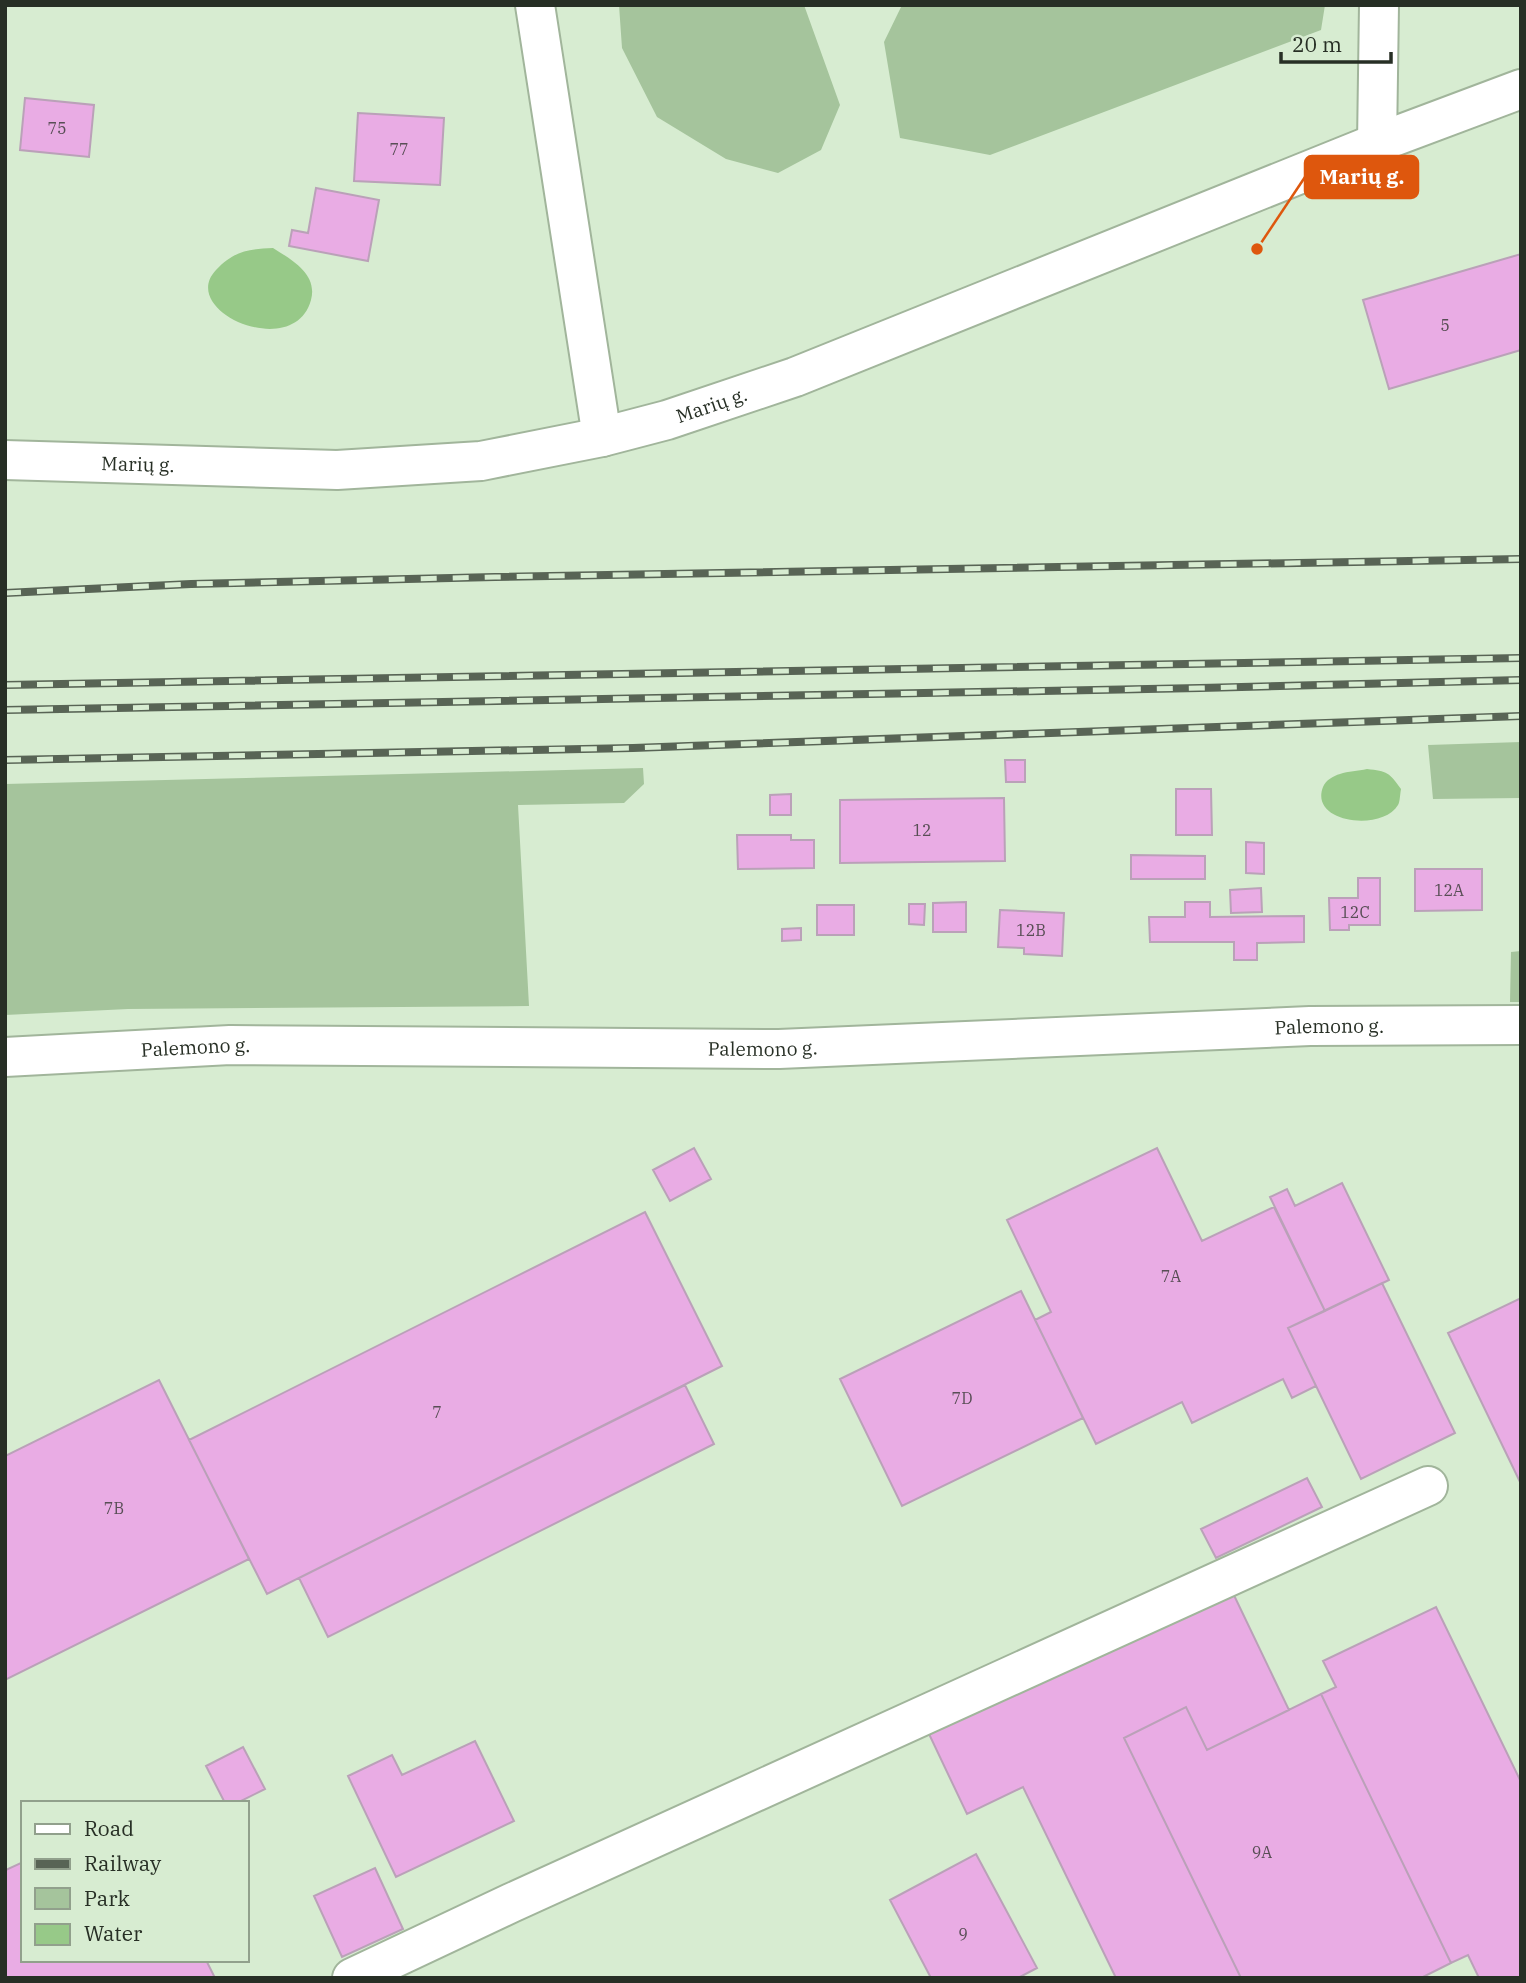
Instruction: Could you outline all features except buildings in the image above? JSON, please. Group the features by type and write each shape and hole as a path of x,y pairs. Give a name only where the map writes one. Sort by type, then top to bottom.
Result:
{"street":[{"path":"535,5 602,438"},
{"path":"1377,144 1379,5"},
{"name":"Marių g.","path":"5,460 337,470 481,461 602,438 667,421 795,377 1521,89"},
{"name":"Palemono g.","path":"5,1057 230,1045 779,1049 1310,1026 1521,1025"},
{"path":"352,1978 1428,1486"}],"green space":[{"path":"619,5 804,5 840,105 821,150 778,173 726,159 657,117 622,48"},
{"path":"902,5 1325,5 1321,30 990,155 900,138 884,42"},
{"path":"1521,742 1521,798 1433,799 1428,745"},
{"path":"643,768 644,784 624,803 518,805 529,1006 128,1009 5,1015 5,784"},
{"path":"1521,951 1521,1002 1510,1002 1511,952"}],"water":[{"path":"273,248 302,269 311,283 311,300 300,318 283,327 263,329 243,324 224,314 212,301 208,286 216,270 242,252"},
{"path":"1367,769 1387,774 1401,789 1399,804 1390,813 1378,819 1364,821 1336,816 1327,809 1322,799 1323,787 1328,780 1343,773"}],"railway":[{"path":"5,593 191,584 495,577 1521,559"},
{"path":"5,685 1521,658"},
{"path":"5,710 1521,680"},
{"path":"5,760 633,748 1521,716"}],"place":[{"name":"Marių g.","path":"1257,249"}]}
